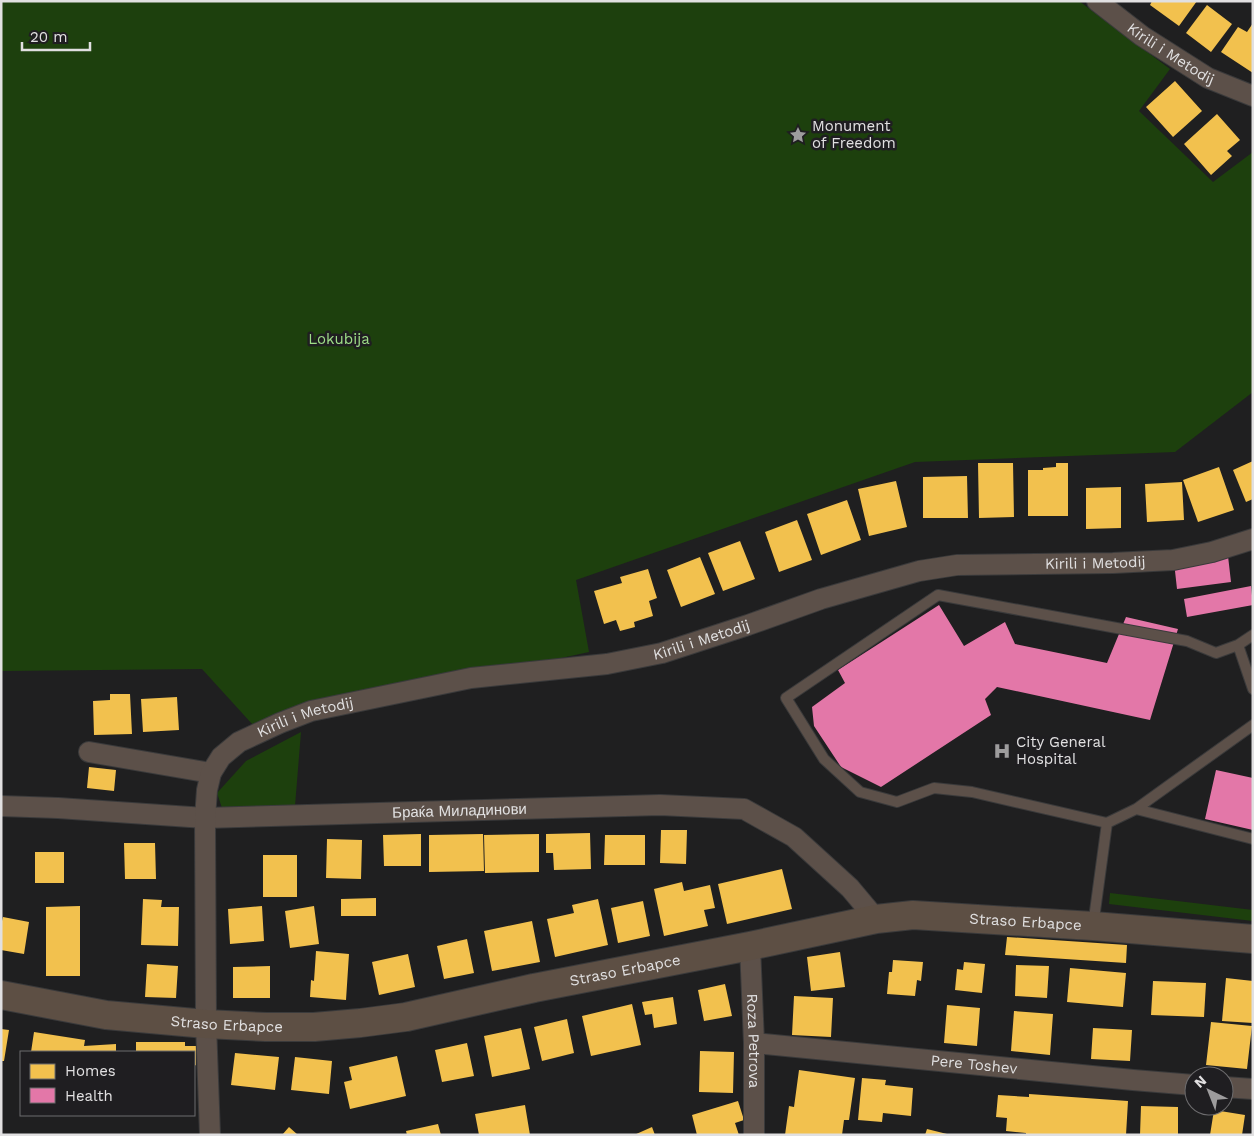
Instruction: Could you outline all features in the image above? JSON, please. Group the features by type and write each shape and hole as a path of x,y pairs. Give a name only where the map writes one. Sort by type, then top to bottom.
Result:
{"main road":[{"name":"Straso Erbapce","path":"1,995 106,1015 206,1024 314,1027 406,1017 534,988 750,946 876,919 913,915 1093,926 1253,939"}],"street":[{"name":"Kirili i Metodij","path":"1097,1 1142,36 1208,78 1253,96"},
{"name":"Kirili i Metodij","path":"210,1135 206,1024 205,818 207,790 211,773 222,757 239,742 311,711 471,678 607,664 662,653 748,626 821,599 919,571 957,565 1113,563 1173,560 1212,552 1253,539"},
{"path":"88,752 211,773"},
{"name":"Браќа Миладинови","path":"1,806 205,818 660,805 744,809 794,837 850,888 876,919"},
{"name":"Roza Petrova","path":"750,946 754,1043 754,1135"},
{"name":"Pere Toshev","path":"754,1043 1184,1084"},
{"path":"1234,1088 1253,1089"}],"lane":[{"path":"1253,635 1238,645 1216,653 1187,641 938,596 786,698 824,759 860,792 897,802 934,788 972,792 1107,823 1136,809 1253,725"},
{"path":"1238,645 1253,689"},
{"path":"1136,809 1253,839"},
{"path":"1093,926 1107,823"}],"green space":[{"name":"Lokubija","path":"1,1 1079,1 1170,69 1139,111 1213,182 1253,152 1253,392 1175,452 915,462 576,580 589,652 253,725 202,669 1,671"},
{"path":"301,732 295,806 222,808 217,793 246,761"},
{"path":"1110,893 1253,910 1253,921 1109,904"}],"building: Homes":[{"path":"1152,1 1197,1 1179,26 1150,5"},
{"path":"1207,5 1232,24 1211,52 1186,33"},
{"path":"1253,23 1253,73 1221,52 1238,27 1247,32"},
{"path":"1175,81 1202,111 1173,137 1146,107"},
{"path":"1217,114 1240,140 1227,151 1232,156 1211,175 1184,144"},
{"path":"1253,461 1253,499 1246,502 1233,470"},
{"path":"978,463 1013,463 1014,517 979,518"},
{"path":"1056,463 1068,463 1068,516 1028,516 1028,470 1043,470 1043,468 1056,467"},
{"path":"1219,467 1234,510 1198,522 1183,480"},
{"path":"967,476 968,518 923,518 923,477"},
{"path":"896,481 907,527 869,536 858,489"},
{"path":"1182,482 1184,520 1147,522 1145,484"},
{"path":"1121,487 1121,528 1086,529 1086,488"},
{"path":"847,500 861,540 821,555 807,514"},
{"path":"797,520 812,560 779,572 765,532"},
{"path":"740,541 755,579 723,591 708,553"},
{"path":"700,557 715,594 681,607 667,570"},
{"path":"648,569 657,598 649,601 653,616 634,622 635,627 620,631 616,620 604,624 594,591 622,583 620,577"},
{"path":"110,694 130,694 132,734 94,735 93,701 110,700"},
{"path":"177,697 179,730 143,732 141,699"},
{"path":"89,767 116,770 114,791 87,788"},
{"path":"661,830 687,830 686,864 660,863"},
{"path":"590,833 591,869 554,870 553,853 546,853 546,834"},
{"path":"421,834 421,866 384,866 383,835"},
{"path":"483,834 484,871 429,872 429,835"},
{"path":"539,834 539,872 485,873 484,835"},
{"path":"605,835 645,835 645,865 604,865"},
{"path":"327,839 362,840 361,879 326,878"},
{"path":"124,843 155,843 156,879 125,879"},
{"path":"35,852 64,852 64,883 35,883"},
{"path":"263,855 297,855 297,897 263,897"},
{"path":"782,869 792,909 727,924 718,884"},
{"path":"682,882 684,891 710,885 715,908 704,910 708,926 664,936 654,889"},
{"path":"376,898 376,916 341,916 341,899"},
{"path":"143,899 162,900 161,907 179,907 178,946 141,945"},
{"path":"598,899 608,945 555,957 547,919 574,913 572,905"},
{"path":"643,901 650,936 618,943 611,908"},
{"path":"80,906 80,976 46,976 46,907"},
{"path":"262,906 264,941 230,944 228,909"},
{"path":"314,906 319,944 290,948 285,911"},
{"path":"3,917 29,922 24,954 1,950 1,925"},
{"path":"532,921 540,962 492,971 484,931"},
{"path":"1007,937 1127,945 1126,963 1005,955"},
{"path":"467,939 474,973 444,979 437,946"},
{"path":"316,951 349,954 346,1000 310,997 311,980 314,981"},
{"path":"840,952 845,987 811,991 807,957"},
{"path":"408,954 415,987 379,995 372,962"},
{"path":"893,960 923,962 921,981 917,980 915,996 887,994 889,972 892,972"},
{"path":"964,962 985,964 982,993 955,990 957,969 963,970"},
{"path":"147,964 178,966 176,998 145,997"},
{"path":"1016,965 1049,966 1047,998 1015,996"},
{"path":"270,966 270,998 233,998 233,967"},
{"path":"1070,968 1126,973 1123,1007 1067,1002"},
{"path":"1226,978 1253,981 1253,1023 1222,1021"},
{"path":"1153,981 1206,983 1204,1017 1151,1015"},
{"path":"725,984 732,1016 704,1021 698,990"},
{"path":"794,996 833,998 831,1037 792,1035"},
{"path":"673,997 677,1024 654,1028 652,1014 645,1015 642,1002"},
{"path":"632,1004 641,1045 591,1056 582,1016"},
{"path":"947,1005 980,1008 977,1046 944,1043"},
{"path":"1014,1011 1053,1014 1050,1055 1011,1051"},
{"path":"567,1019 574,1053 542,1061 534,1027"},
{"path":"1211,1022 1252,1026 1247,1069 1234,1068 1234,1066 1206,1065"},
{"path":"521,1028 530,1069 492,1077 484,1036"},
{"path":"1093,1028 1132,1030 1130,1061 1091,1059"},
{"path":"1,1029 9,1030 4,1061 1,1061"},
{"path":"34,1032 85,1040 84,1046 116,1044 116,1051 31,1051"},
{"path":"136,1042 185,1042 185,1046 196,1046 196,1065 195,1051 136,1051"},
{"path":"467,1043 474,1076 442,1082 435,1050"},
{"path":"700,1051 734,1052 733,1093 699,1092"},
{"path":"235,1053 279,1057 275,1090 231,1085"},
{"path":"397,1056 406,1096 350,1109 344,1082 352,1080 349,1067"},
{"path":"295,1057 332,1061 329,1094 291,1090"},
{"path":"799,1070 855,1078 849,1120 844,1120 842,1135 785,1135 789,1106 794,1107"},
{"path":"862,1078 886,1080 885,1085 913,1088 911,1116 883,1113 882,1122 858,1120"},
{"path":"1029,1094 1128,1101 1126,1135 1026,1135 1026,1133 1006,1131 1007,1118 996,1117 998,1095 1029,1097"},
{"path":"738,1101 744,1120 735,1123 739,1135 697,1135 692,1115"},
{"path":"525,1105 530,1135 479,1135 475,1114"},
{"path":"1141,1106 1178,1107 1178,1135 1140,1135"},
{"path":"1234,1113 1245,1115 1242,1135 1210,1135 1213,1116 1234,1116"},
{"path":"438,1124 441,1135 407,1135 406,1131"},
{"path":"289,1127 298,1135 282,1135"},
{"path":"652,1127 655,1135 634,1135"},
{"path":"927,1129 947,1134 947,1135 925,1135"}],"building: Health":[{"path":"1228,556 1231,582 1177,589 1174,562"},
{"path":"1251,586 1253,605 1187,617 1184,599"},
{"path":"939,605 964,646 1005,622 1015,644 1107,663 1126,617 1178,629 1150,720 997,687 985,699 991,715 881,787 841,767 814,726 812,707 845,683 838,670"},
{"path":"1216,770 1253,778 1253,830 1205,819"}],"place":[{"name":"Monument of Freedom","path":"798,135"},
{"name":"City General Hospital","path":"1002,751"}]}
